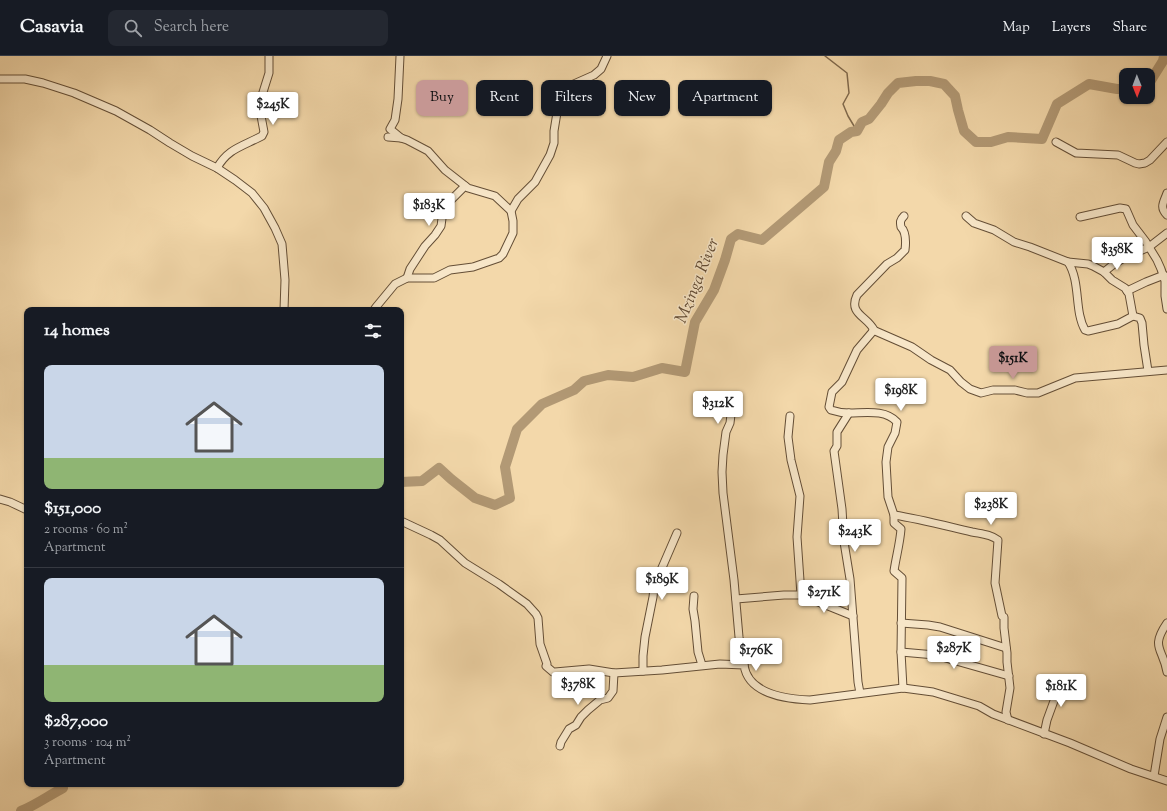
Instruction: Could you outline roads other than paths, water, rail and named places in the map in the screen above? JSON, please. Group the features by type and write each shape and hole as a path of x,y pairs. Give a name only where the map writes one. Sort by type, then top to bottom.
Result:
{"street":[{"path":"217,168 228,153 258,138 264,132 259,105 269,73 269,56"},
{"path":"400,56 398,99 395,120 390,129 401,138"},
{"path":"511,211 518,199 535,182 550,155 554,143 554,131 560,94 567,87 594,75 601,69 607,56"},
{"path":"0,79 24,79 43,83 116,111 192,156 217,168 252,193 264,208 282,244 286,280 284,307"},
{"path":"376,307 395,284 407,278 434,278 450,270 473,267 499,258 504,254 513,233 511,211 494,196 465,186 445,170 428,151 407,140 388,137"},
{"path":"1056,142 1076,153 1118,155 1139,164 1150,160 1167,142"},
{"path":"407,278 410,269 425,246 435,236 441,226 443,211 448,203 465,186"},
{"path":"1167,193 1162,208 1167,215"},
{"path":"1080,217 1124,208 1128,211 1133,225 1149,247 1164,275 1167,309"},
{"path":"904,216 900,220 900,224 903,228 905,238 905,250 897,258 887,264 857,295 854,300 855,308 858,313 874,328 873,330 901,342 950,370 960,382 970,389 981,393 993,390 1015,390 1027,393 1038,393 1071,379 1148,371 1165,371"},
{"path":"966,216 981,226 994,230 1014,242 1030,246 1068,262 1088,264 1104,272 1129,294 1133,316"},
{"path":"1104,272 1124,258 1149,247 1167,233"},
{"path":"1068,262 1076,283 1084,330 1088,331 1114,325 1133,316 1140,318 1148,371"},
{"path":"1127,291 1164,275"},
{"path":"873,330 857,350 842,382 833,390 831,394 830,409 849,413 867,412 883,414 897,422 888,447 886,462 888,497 894,514 894,524 901,529 894,571 902,578 901,652 903,688"},
{"path":"733,398 730,423 726,432 723,455 723,493 736,599 739,637 746,674 757,687 770,694 810,700 903,688 933,692 979,706 1008,720 1070,743 1131,769 1167,781"},
{"path":"849,413 837,432 837,446 834,451 842,509 844,542 850,579 860,693"},
{"path":"790,416 788,437 791,460 800,496 797,537 801,595"},
{"path":"0,500 10,502 24,509"},
{"path":"894,514 985,534 998,540 995,583 1002,616 1004,617 1010,688 1006,712 1008,720"},
{"path":"404,522 440,540 466,563 527,604 538,618 540,644 547,664 546,666 553,672 589,669 614,673 662,670 702,665 744,665"},
{"path":"644,671 643,656 645,637 655,579 661,570 677,533"},
{"path":"736,599 801,595 853,616"},
{"path":"694,596 693,609 698,652 702,665"},
{"path":"901,623 940,627 1006,648"},
{"path":"1167,623 1158,642 1167,672"},
{"path":"901,652 935,655 1009,676"},
{"path":"560,746 569,729 576,725 588,710 600,700 608,698 613,691 614,673"},
{"path":"1044,734 1048,716 1062,679"},
{"path":"1154,776 1160,739 1167,717"}],"waterway":[{"path":"825,56 847,73 849,93 843,104 857,131"},
{"name":"Mzinga River","path":"1155,74 1163,61 1164,56"},
{"name":"Mzinga River","path":"404,482 422,481 439,468 475,498 495,505 510,498 505,467 517,429 542,404 574,390 584,381 608,375 633,377 662,368 685,372 695,322 714,290 731,239 738,234 762,240 824,187 829,162 836,151 839,140 851,132 857,131 862,122 869,119 888,93 898,83 930,81 944,84 955,96 964,131 976,142 991,142 1008,137 1042,139 1057,104 1089,84 1119,89"},
{"name":"Mzinga River","path":"21,811 62,787"}]}
